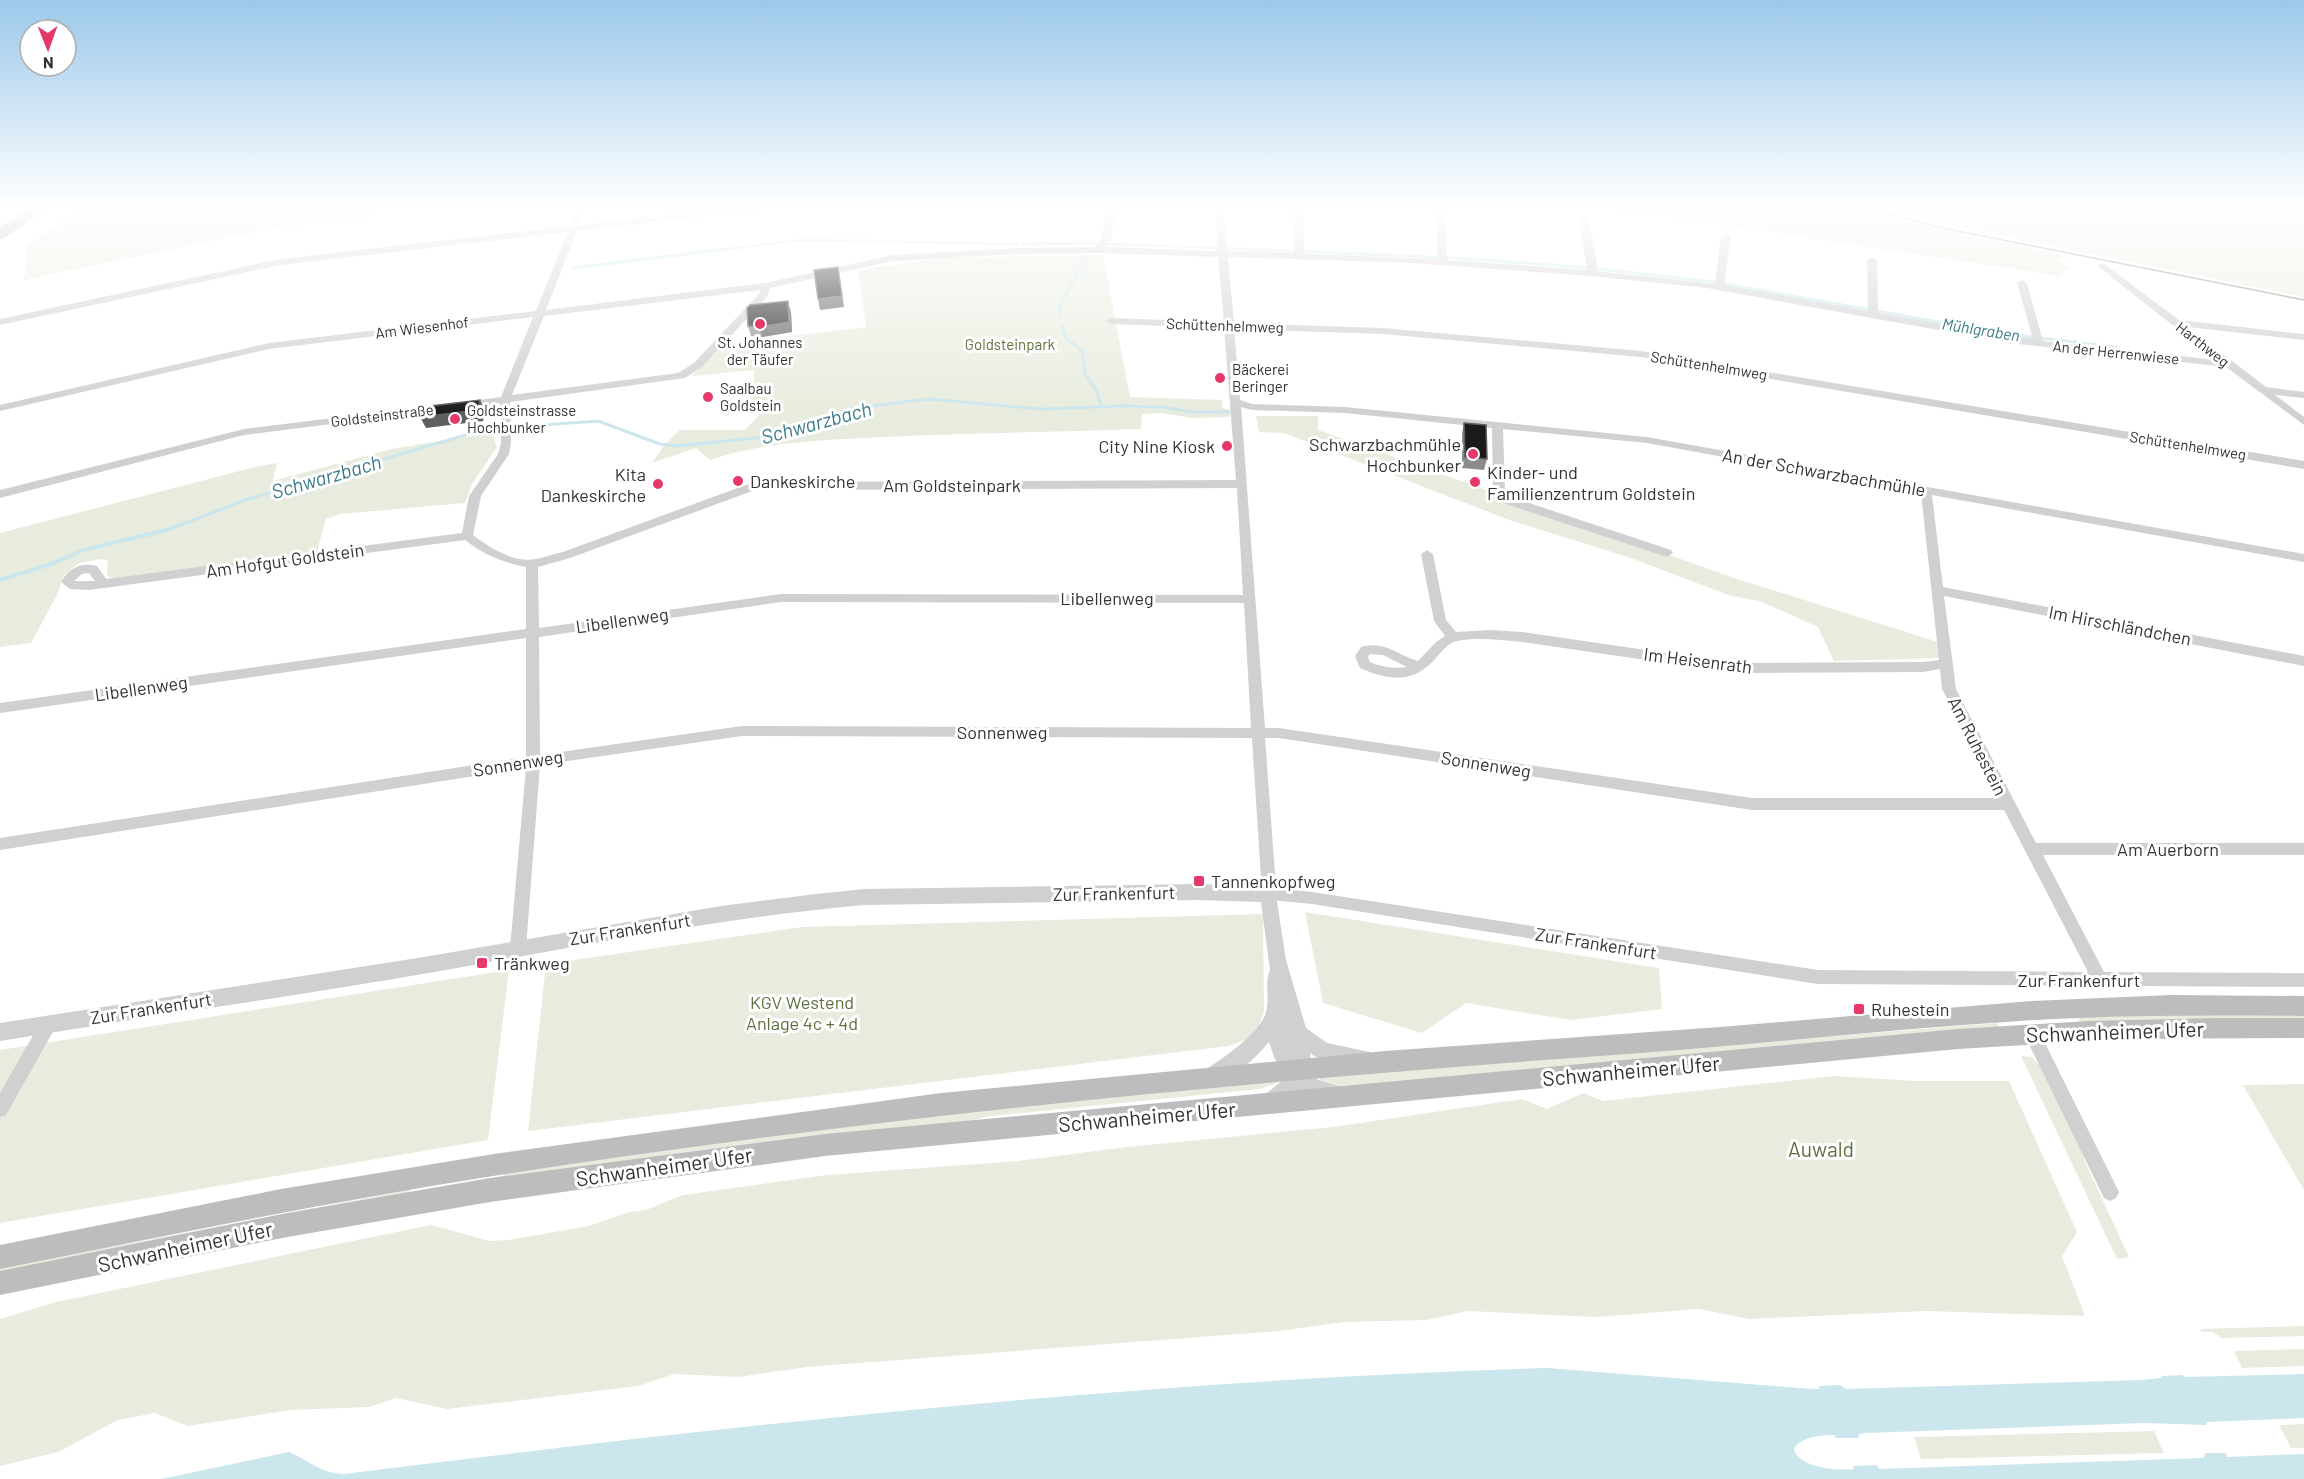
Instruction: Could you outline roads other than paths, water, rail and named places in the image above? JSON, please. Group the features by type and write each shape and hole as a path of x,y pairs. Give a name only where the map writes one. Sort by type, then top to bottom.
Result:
{"main road":[{"name":"Schwanheimer Ufer","path":"0,1257 282,1201 494,1165 940,1104 1212,1077 1296,1072 1385,1061 2043,1011 2183,1005 2304,1006"},
{"name":"Schwanheimer Ufer","path":"0,1283 282,1226 490,1190 825,1145 2032,1034 2183,1027 2304,1028"}],"street":[{"path":"0,322 213,276"},
{"path":"518,948 532,761 532,564 502,558 467,536 475,496 503,454 506,443 505,400 553,276"},
{"name":"Am Wiesenhof","path":"0,408 254,348 765,286 811,276"},
{"path":"1225,276 1242,484 1269,894 1277,960 1298,1034 1296,1072 1290,1088 1267,1105"},
{"name":"An der Herrenwiese","path":"1646,276 1720,284 2037,339 2229,364"},
{"path":"1720,284 1721,276"},
{"path":"1872,276 1873,311"},
{"name":"Harthweg","path":"2116,276 2304,422"},
{"name":"An der Herrenwiese","path":"2022,283 2037,339"},
{"name":"Goldsteinstraße","path":"0,494 244,432 681,376 698,365 764,295 765,286"},
{"name":"Schüttenhelmweg","path":"1110,321 1383,331 1655,356 2303,464"},
{"path":"2176,323 2304,337"},
{"path":"2262,389 2304,395"},
{"name":"An der Schwarzbachmühle","path":"1234,402 1252,407 1345,410 1647,440 2304,558"},
{"path":"1497,425 1499,492 1507,500 1667,553"},
{"name":"Am Goldsteinpark","path":"532,564 566,555 754,486 1242,484"},
{"name":"Am Ruhestein","path":"1926,490 1949,689 2100,980"},
{"name":"Am Hofgut Goldstein","path":"103,584 467,536"},
{"path":"1421,666 1440,645 1453,637 1440,621 1427,554"},
{"name":"Im Hirschländchen","path":"1936,590 2304,661"},
{"name":"Libellenweg","path":"0,708 781,598 1249,598"},
{"name":"Im Heisenrath","path":"1453,637 1490,635 1522,637 1735,668 1923,667 1945,664"},
{"name":"Sonnenweg","path":"0,844 728,731 1279,733 1752,804 2007,804"},
{"name":"Am Auerborn","path":"2031,849 2304,849"},
{"name":"Zur Frankenfurt","path":"0,1032 774,906 833,900 1197,892 1269,894 1312,898 1818,977 2304,980"},
{"path":"1277,960 1274,1017 1280,1052 1296,1072 1324,1093 1342,1096"},
{"path":"1212,1077 1250,1051 1264,1036 1274,1017"},
{"path":"0,1109 49,1023"},
{"path":"1298,1034 1323,1051 1385,1061"},
{"path":"2032,1034 2110,1192"}],"water":[{"path":"1548,1368 1812,1389 1820,1389 1818,1386 1840,1385 1846,1389 2143,1380 2182,1375 2185,1377 2304,1374 2304,1418 2207,1422 2206,1425 2144,1423 1866,1433 1859,1434 1858,1438 1835,1438 1835,1435 1830,1435 1806,1439 1794,1449 1803,1460 1829,1469 1854,1469 1853,1466 1877,1465 1879,1469 2204,1458 2205,1453 2226,1453 2227,1457 2304,1454 2304,1479 161,1479 289,1452 321,1469 344,1474 644,1438 945,1407 1246,1383"}],"waterway":[{"path":"1061,314 1059,307 1076,276"},
{"name":"Mühlgraben","path":"1661,276 1713,282 2007,334 2116,347"},
{"path":"1062,326 1066,338 1082,351 1085,375 1096,390 1102,407"},
{"name":"Schwarzbach","path":"181,525 248,499 486,429 598,421 660,444 678,446 773,436 849,409 928,399 1042,409 1102,407"},
{"name":"Schwarzbach","path":"1102,407 1163,407 1192,412 1230,412"},
{"name":"Schwarzbach","path":"170,529 185,523"},
{"name":"Schwarzbach","path":"0,580 54,563 83,550 167,530"}],"tram line":[{"path":"2184,276 2304,300"}],"place":[{"name":"St. Johannes der Täufer","path":"760,324"},
{"name":"Bäckerei Beringer","path":"1220,378"},
{"name":"Saalbau Goldstein","path":"708,397"},
{"name":"Goldsteinstrasse Hochbunker","path":"455,419"},
{"name":"City Nine Kiosk","path":"1227,446"},
{"name":"Schwarzbachmühle Hochbunker","path":"1473,454"},
{"name":"Dankeskirche","path":"738,481"},
{"name":"Kinder- und Familienzentrum Goldstein","path":"1475,482"},
{"name":"Kita Dankeskirche","path":"658,484"},
{"name":"Tannenkopfweg","path":"1199,881"},
{"name":"Tränkweg","path":"482,963"},
{"name":"Ruhestein","path":"1859,1009"}],"park label":[{"name":"Goldsteinpark","path":"1010,344"},
{"name":"KGV Westend Anlage 4c + 4d","path":"802,1012"},
{"name":"Auwald","path":"1821,1148"}]}
